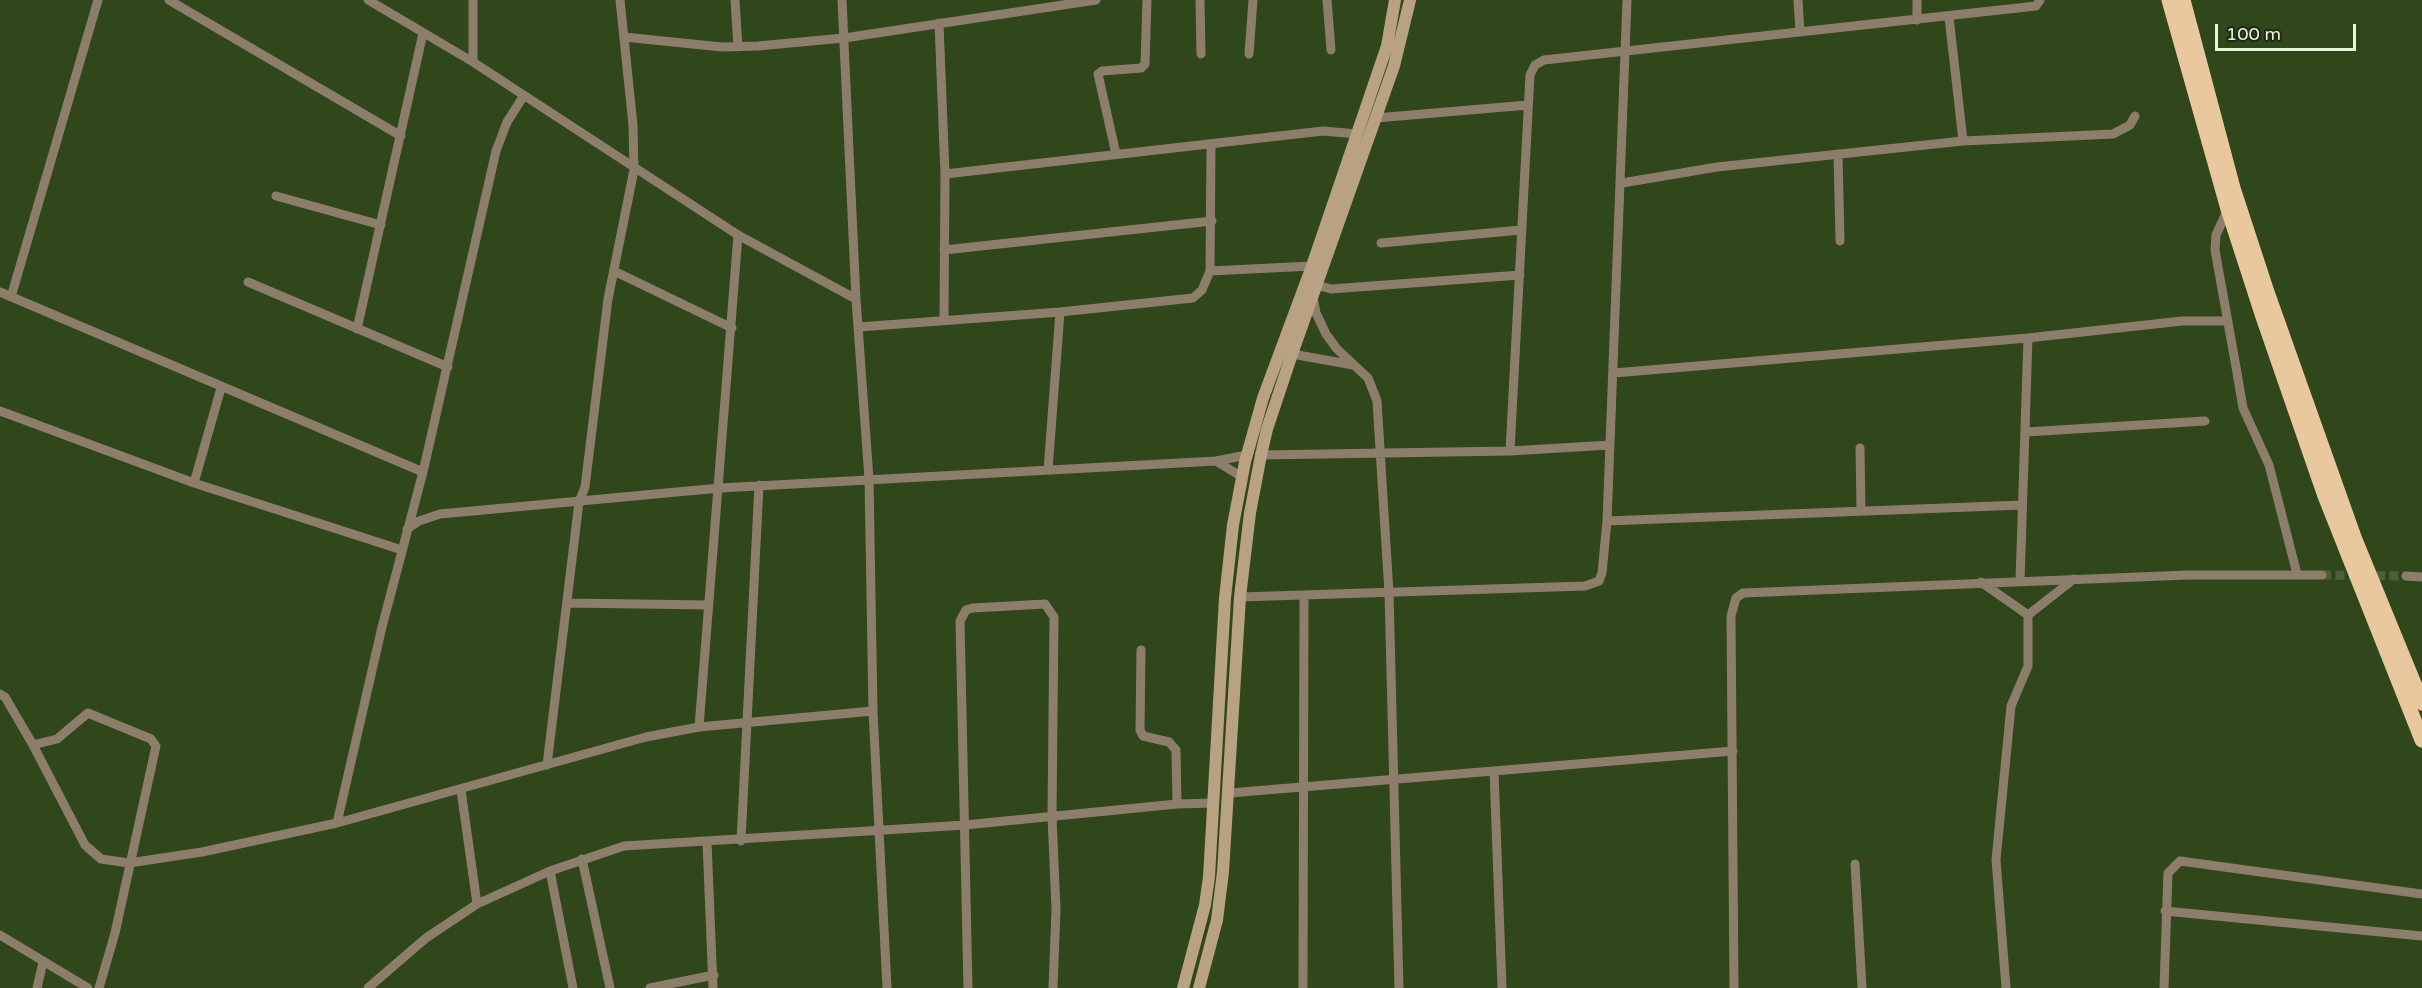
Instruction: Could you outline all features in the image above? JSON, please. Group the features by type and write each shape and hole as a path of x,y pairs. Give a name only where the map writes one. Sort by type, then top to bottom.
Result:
{"highway":[{"path":"2169,0 2228,209 2325,496 2422,740"},
{"path":"2183,0 2233,188 2267,292 2354,537 2422,703"}],"main road":[{"path":"1183,988 1205,905 1230,551 1242,477 1266,389 1312,266 1387,46 1395,0"},
{"path":"1199,988 1217,920 1230,793 1240,597 1261,455 1267,429 1292,354 1402,40 1410,0"},
{"path":"1230,551 1245,551"}],"street":[{"path":"11,297 98,0"},
{"path":"169,0 400,136"},
{"path":"368,0 473,62 633,170 738,235 856,299"},
{"path":"473,0 473,62"},
{"path":"547,765 579,502 585,487 608,299 633,170 633,125 620,0"},
{"path":"735,0 738,47"},
{"path":"842,0 856,299 869,478 873,711 887,988"},
{"path":"624,37 738,47 844,38 1096,0"},
{"path":"1116,154 1098,74 1102,71 1141,68 1145,64 1147,0"},
{"path":"1200,0 1201,54"},
{"path":"1249,54 1253,0"},
{"path":"1327,0 1331,50"},
{"path":"1240,597 1592,586 1599,581 1602,573 1607,521 1628,0"},
{"path":"1798,0 1800,32"},
{"path":"1917,0 1917,20"},
{"path":"1510,451 1530,75 1539,62 1949,17 2036,6 2040,0"},
{"path":"1949,17 1963,141"},
{"path":"939,23 945,174 944,320"},
{"path":"357,329 423,33"},
{"path":"337,823 448,367 496,151 507,122 523,97"},
{"path":"1376,118 1528,105"},
{"path":"1622,183 1717,167 1963,141 2113,134 2130,125 2135,116"},
{"path":"945,174 1323,131 1357,134"},
{"path":"859,327 1185,300 1202,290 1210,271 1211,145"},
{"path":"1838,154 1840,241"},
{"path":"276,196 381,225"},
{"path":"2228,209 2216,235 2215,250 2243,408 2269,465 2297,574"},
{"path":"944,250 1212,220"},
{"path":"1381,243 1521,230"},
{"path":"699,727 715,510 720,488 738,235"},
{"path":"1210,271 1312,266"},
{"path":"614,271 732,328"},
{"path":"1399,988 1389,592 1375,393 1368,378 1353,365 1321,325 1312,303 1315,290 1520,274"},
{"path":"248,282 448,367"},
{"path":"0,292 221,388 423,472"},
{"path":"1048,470 1060,312"},
{"path":"1614,373 2028,338 2182,321 2228,321"},
{"path":"2020,581 2028,338"},
{"path":"1292,354 1353,365"},
{"path":"194,483 221,388"},
{"path":"0,411 194,483 402,550"},
{"path":"2026,432 2205,421"},
{"path":"1261,455 1510,451 1610,445"},
{"path":"1860,448 1861,510"},
{"path":"408,529 419,521 440,514 720,488 869,478 1216,461 1247,455"},
{"path":"1216,461 1242,477"},
{"path":"741,841 759,485"},
{"path":"1607,521 2022,505"},
{"path":"1734,988 1734,751 1731,616 1736,598 1743,593 2074,579 2322,575"},
{"path":"2406,576 2422,577"},
{"path":"2028,615 2074,579"},
{"path":"1981,582 2028,615"},
{"path":"1303,988 1304,595"},
{"path":"567,603 709,605"},
{"path":"968,988 960,621 966,610 973,608 1045,604 1052,611 1052,816 1056,910 1053,988"},
{"path":"2006,988 1996,860 2011,705 2028,666 2028,615"},
{"path":"1141,650 1140,730 1143,736 1169,742 1176,750 1177,804"},
{"path":"0,694 5,697 33,746 85,845 101,859 129,863 202,852 337,823 646,737 746,721 873,711"},
{"path":"33,746 57,739 88,713 154,742 157,751 129,863 115,933 99,988"},
{"path":"1230,793 1734,751"},
{"path":"1494,771 1502,988"},
{"path":"461,790 477,904"},
{"path":"368,988 426,938 477,904 549,871 624,846 647,843 741,841 965,825 1177,804 1214,803"},
{"path":"707,841 713,988"},
{"path":"582,859 610,988"},
{"path":"2164,988 2168,873 2180,861 2422,894"},
{"path":"1855,864 1862,988"},
{"path":"549,871 573,988"},
{"path":"2165,911 2422,936"},
{"path":"0,935 43,963 88,988"},
{"path":"37,988 43,963"},
{"path":"650,988 714,975"}],"tunnel":[{"path":"2322,575 2406,576"}]}
